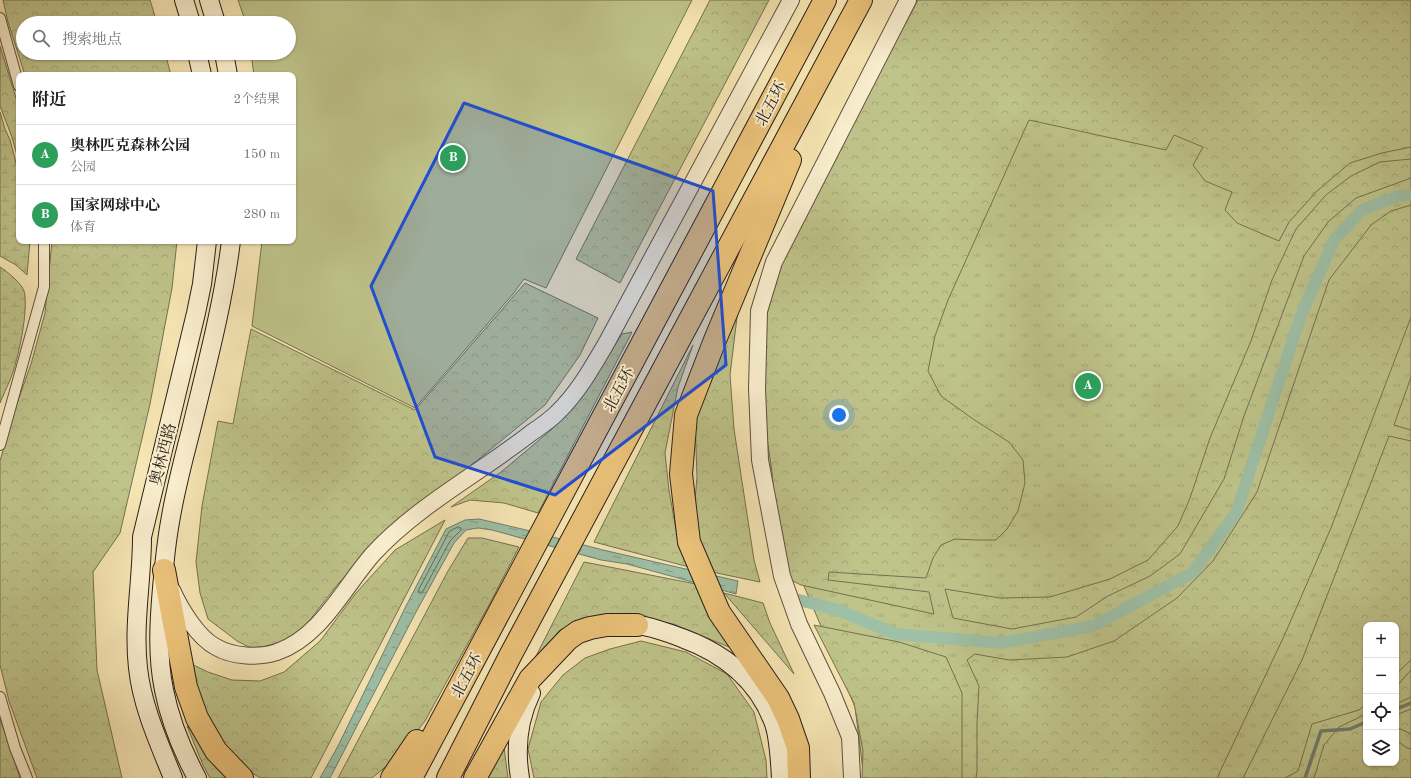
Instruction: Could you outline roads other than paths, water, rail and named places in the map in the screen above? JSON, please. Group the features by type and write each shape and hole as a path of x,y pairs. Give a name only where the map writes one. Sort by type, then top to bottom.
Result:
{"highway":[{"path":"789,67 811,0"},
{"name":"北五环","path":"411,778 825,0"},
{"name":"北五环","path":"448,778 510,656 861,0"},
{"path":"799,778 798,748 788,719 778,698 719,612 689,542 681,474 686,415 715,340 841,37"},
{"path":"164,570 186,687 197,718 216,751 242,778"},
{"path":"475,778 530,679 568,639 578,632 590,628 607,625 637,625"},
{"path":"392,778 473,661"}],"main road":[{"path":"184,0 189,16"},
{"path":"209,0 214,16"},
{"path":"199,60 201,72"},
{"path":"225,60 227,72"},
{"name":"奥林西路","path":"145,703 138,668 138,604 142,560 142,537 196,313 202,284 206,244"},
{"name":"奥林西路","path":"197,778 181,747 169,713 160,666 158,631 170,521 180,472 221,302 231,244"},
{"path":"520,778 517,754 521,721 526,704 540,679 561,656 592,635 637,625 668,633 716,653 739,670 757,689 774,722 779,752 781,778"},
{"path":"145,703 163,778"},
{"path":"145,703 173,778"}],"street":[{"path":"164,570 175,596 189,621 199,633 215,647 245,656 276,652 297,642 308,634 323,619 353,578 382,545 401,528 510,450 557,414 586,377 607,342 791,0"},
{"path":"852,778 850,737 832,693 799,624 781,569 760,460 757,389 759,311 774,262 908,0"},
{"path":"0,18 16,75"},
{"path":"0,445 44,287 44,244"},
{"path":"0,697 27,778"}],"water":[{"path":"479,519 603,550 738,581 736,594 627,564 601,560 492,530 478,528 466,530 454,543 416,612 330,778 320,778 338,746 406,606 446,529 465,520"}],"waterway":[{"path":"799,600 838,610 896,634 1001,643 1093,626 1192,573 1236,513 1301,315 1334,240 1362,210 1398,196 1411,195"},
{"path":"1399,708 1411,703"},
{"path":"1305,778 1321,731 1350,729 1363,723"}],"place":[{"name":"国家网球中心","path":"453,158"},
{"name":"奥林匹克森林公园","path":"1088,386"}]}
